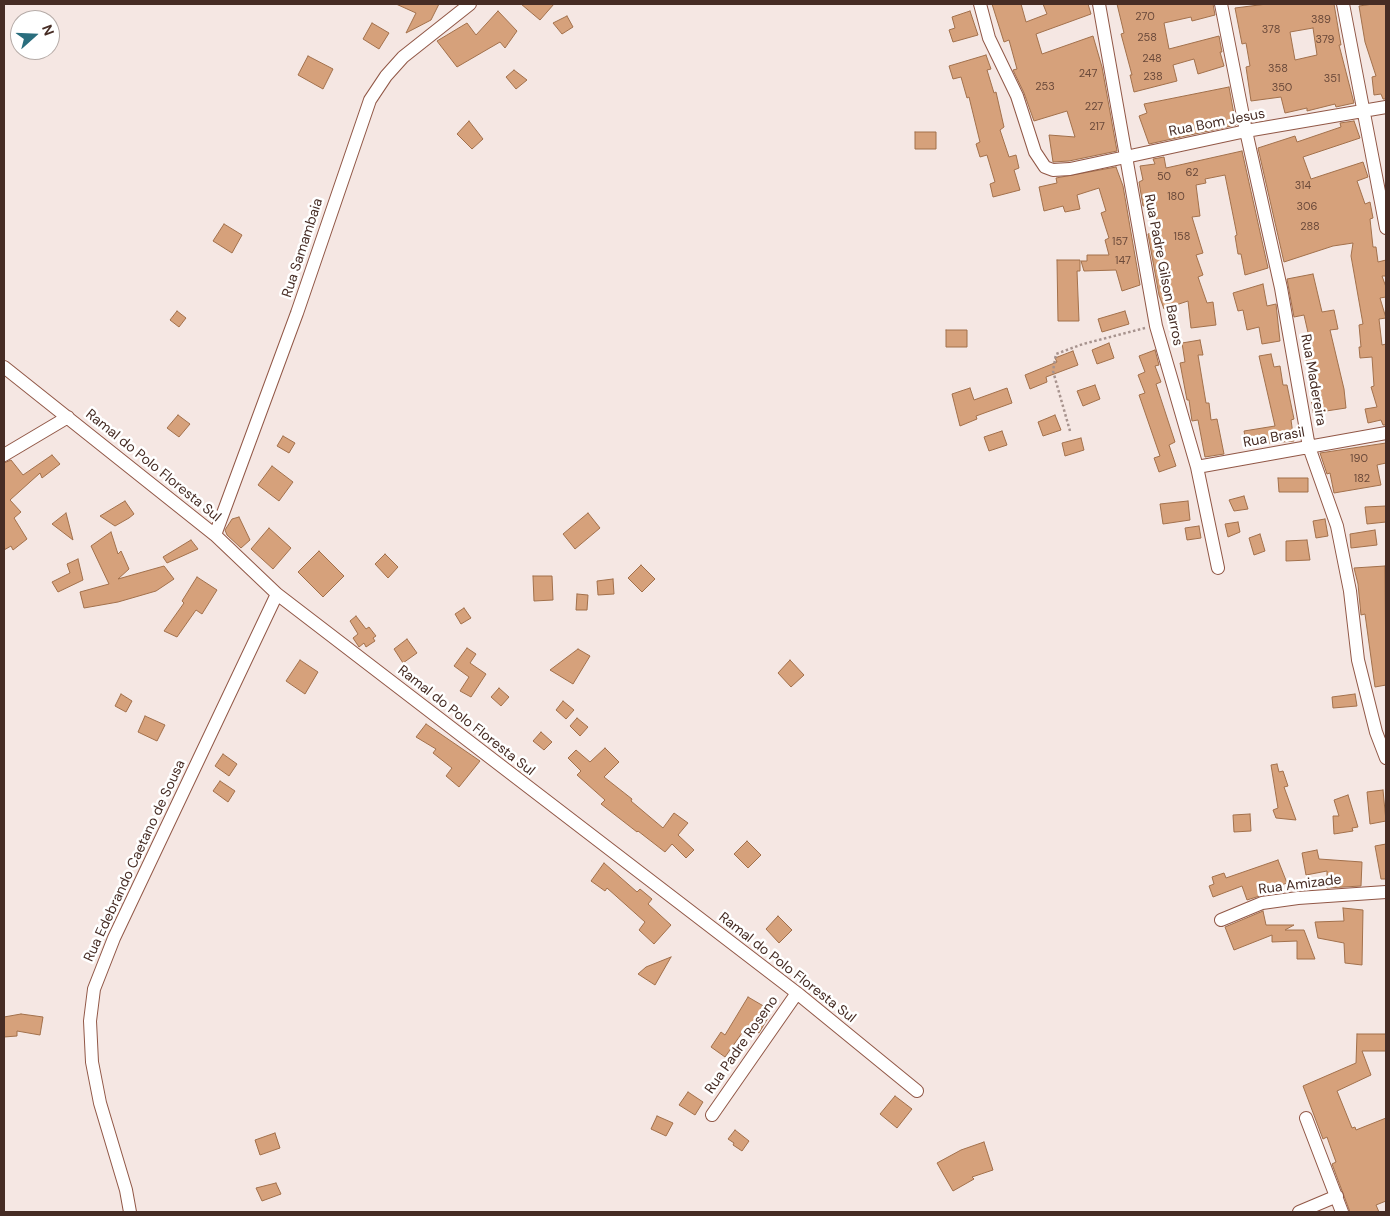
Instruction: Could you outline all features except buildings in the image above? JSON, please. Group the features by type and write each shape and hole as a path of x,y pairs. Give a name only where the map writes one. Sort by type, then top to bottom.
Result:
{"street":[{"name":"Rua Samambaia","path":"215,535 297,314 370,100 386,76 403,57 470,4"},
{"name":"Rua Bom Jesus","path":"980,4 989,38 1017,96 1035,152 1045,167 1053,170 1070,169 1246,131 1386,107"},
{"name":"Rua Padre Gilson Barros","path":"1098,4 1127,156 1156,326 1197,467 1218,568"},
{"name":"Rua Madereira","path":"1221,4 1246,131 1282,288 1309,447 1337,526 1350,591 1358,660 1376,732 1386,758"},
{"path":"1343,4 1386,228"},
{"name":"Ramal do Polo Floresta Sul","path":"4,367 215,535 278,594 797,993 917,1091"},
{"path":"4,455 68,417"},
{"name":"Rua Brasil","path":"1197,467 1386,433"},
{"name":"Rua Edebrando Caetano de Sousa","path":"130,1212 126,1190 100,1103 92,1062 91,1012 94,989 114,938 278,594"},
{"name":"Rua Amizade","path":"1221,920 1262,903 1298,898 1386,892"},
{"name":"Rua Padre Roseno","path":"712,1115 797,993"},
{"path":"1306,1118 1342,1212"},
{"path":"1299,1212 1336,1196"}],"path":[{"path":"1070,431 1052,371 1056,354 1082,344 1156,326"}]}
